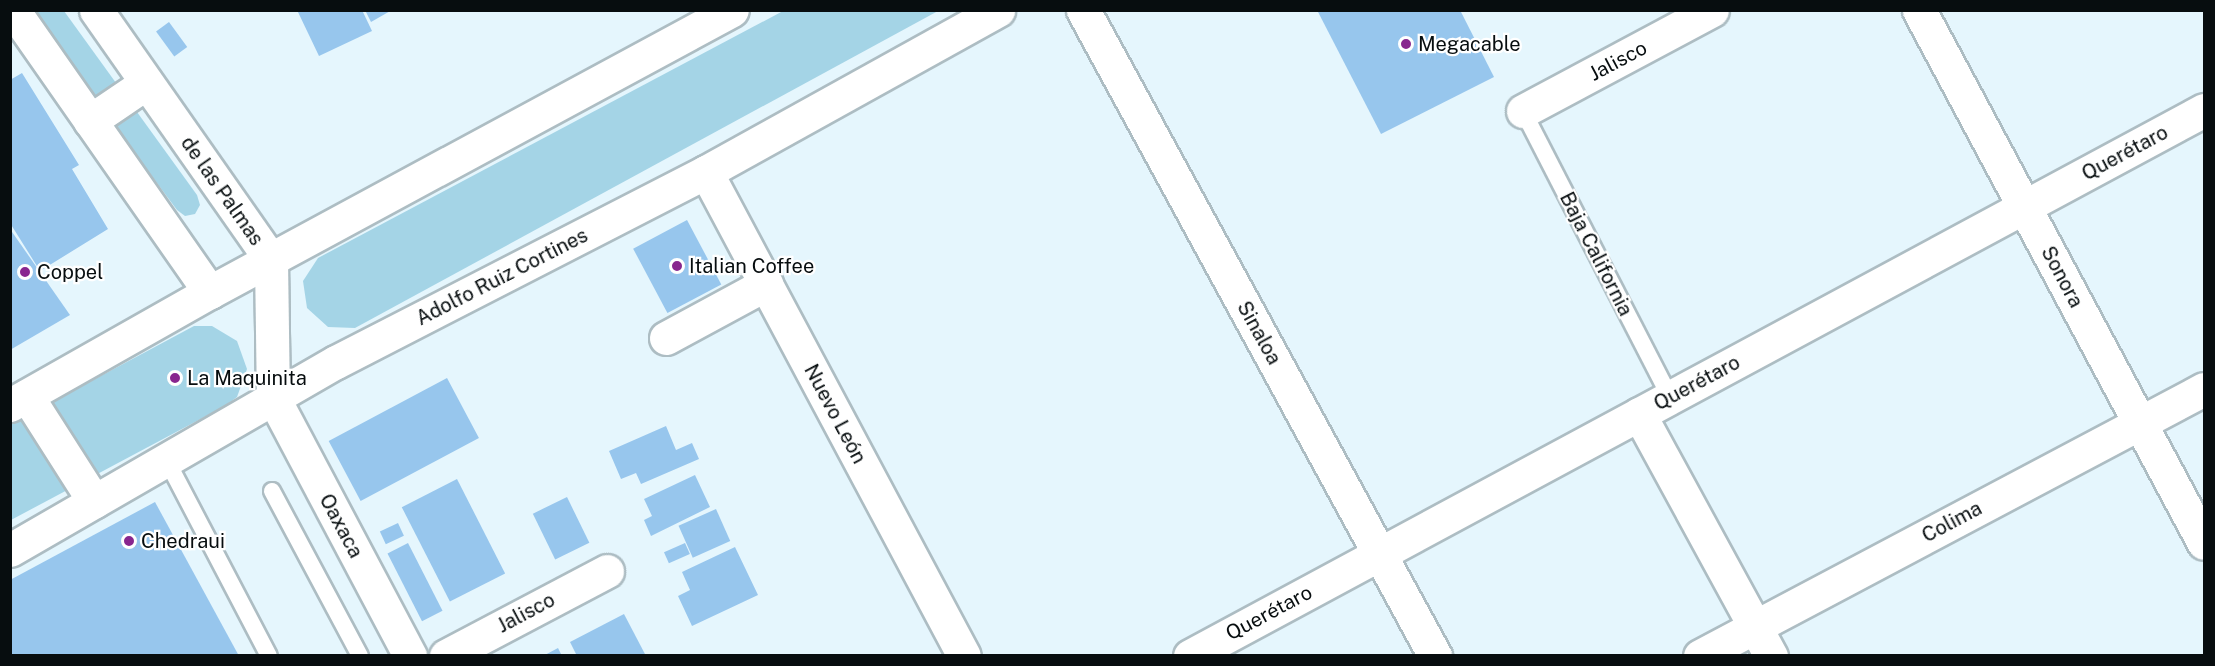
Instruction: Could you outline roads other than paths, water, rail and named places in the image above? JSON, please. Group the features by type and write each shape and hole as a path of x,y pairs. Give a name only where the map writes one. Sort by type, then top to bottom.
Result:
{"street":[{"path":"13,10 210,292"},
{"name":"de las Palmas","path":"96,10 271,260 273,397"},
{"path":"94,501 19,400 210,292 732,10"},
{"name":"Adolfo Ruiz Cortines","path":"10,550 273,397 706,172 998,10"},
{"name":"Sinaloa","path":"1083,10 1435,656"},
{"name":"Jalisco","path":"1523,111 1713,10"},
{"name":"Sonora","path":"1919,10 2205,543"},
{"path":"90,121 146,83"},
{"name":"Querétaro","path":"1190,656 2205,110"},
{"name":"Nuevo León","path":"706,172 964,656"},
{"path":"666,338 766,284"},
{"name":"Colima","path":"1700,656 2205,389"},
{"name":"Oaxaca","path":"273,397 410,656"},
{"path":"1639,414 1771,656"},
{"name":"Jalisco","path":"446,656 607,571"}],"lane":[{"name":"Baja California","path":"1523,111 1670,397"},
{"path":"166,459 269,656"},
{"path":"272,491 360,656"}],"place":[{"name":"Megacable","path":"1406,44"},
{"name":"Italian Coffee","path":"677,266"},
{"name":"Coppel","path":"25,272"},
{"name":"La Maquinita","path":"175,378"},
{"name":"Chedraui","path":"129,541"}]}
